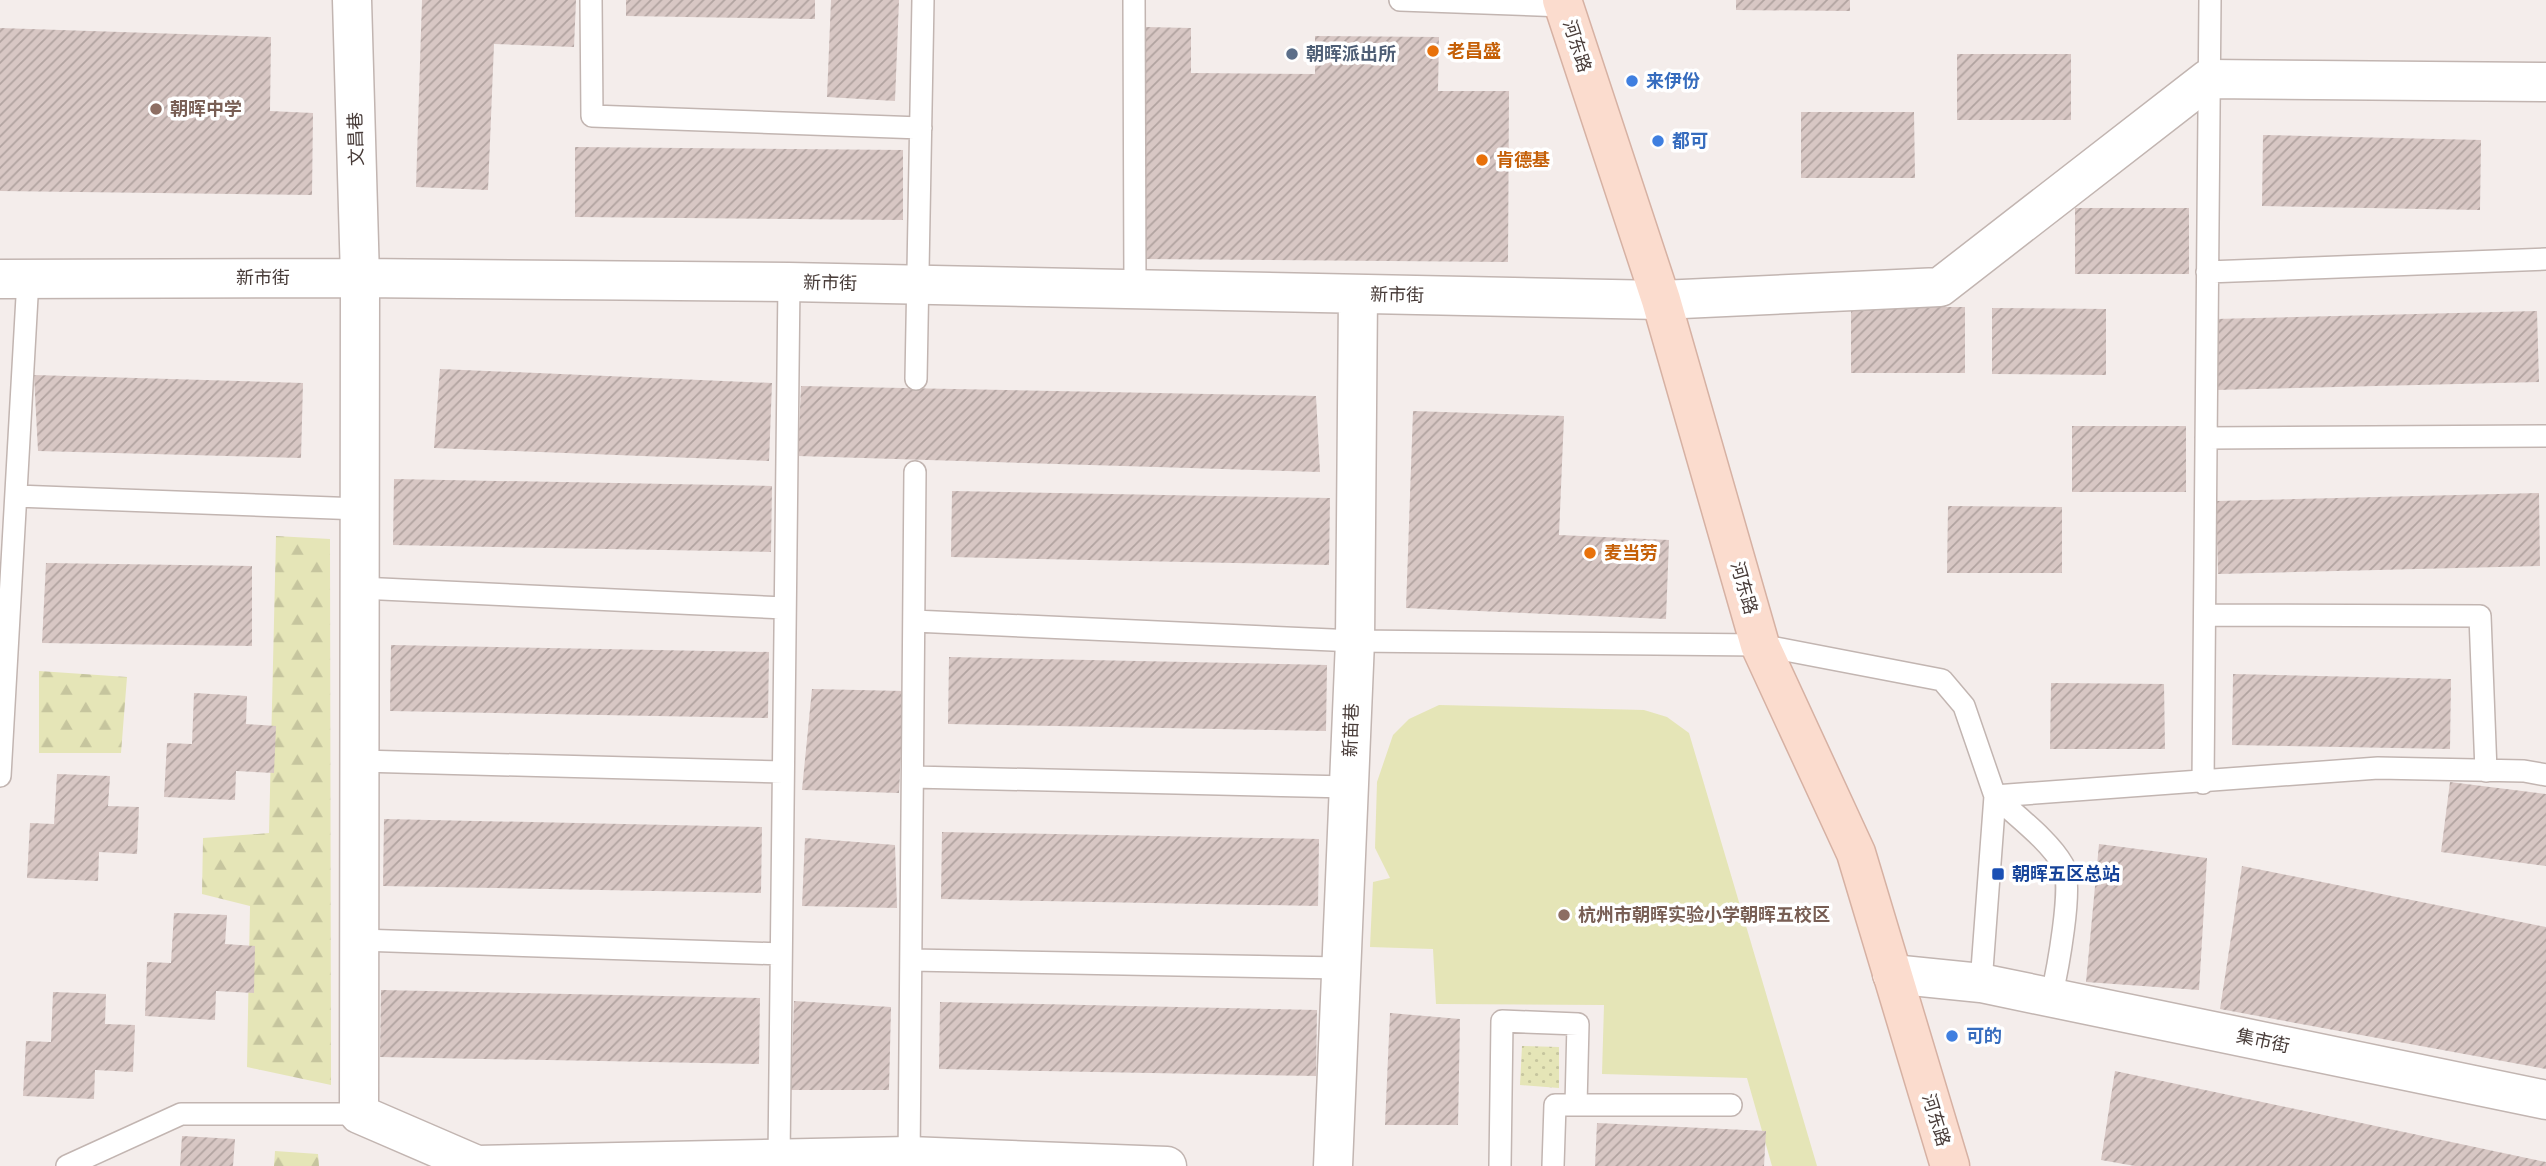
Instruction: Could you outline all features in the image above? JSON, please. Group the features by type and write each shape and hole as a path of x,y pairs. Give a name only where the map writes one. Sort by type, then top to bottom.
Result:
{"main road":[{"name":"河东路","path":"1563,3 1661,300 1760,645 1856,853 1950,1166"}],"street":[{"name":"文昌巷","path":"352,0 360,278 359,1114"},
{"name":"新市街","path":"14,279 360,278 789,282 1661,300 1940,287 2208,79"},
{"path":"2208,79 2546,82"},
{"name":"新苗巷","path":"1333,1166 1355,641 1358,294"},
{"name":"集市街","path":"1892,974 1981,983 2546,1100"},
{"path":"359,1114 477,1166 779,1159 1167,1166"}],"lane":[{"path":"591,0 592,116 920,128"},
{"path":"916,379 923,0"},
{"path":"1134,0 1135,289"},
{"path":"1400,0 1563,3"},
{"path":"2203,783 2210,0"},
{"path":"2207,272 2546,259"},
{"path":"0,776 4,634 16,496 14,279"},
{"path":"779,1159 789,282"},
{"path":"2206,438 2546,436"},
{"path":"909,1161 915,472"},
{"path":"16,496 360,509"},
{"path":"360,588 785,608"},
{"path":"2204,615 2480,617 2486,771"},
{"path":"914,621 1355,641 1760,645 1942,680 1964,706 1995,796 1981,983"},
{"path":"360,761 783,772"},
{"path":"1995,796 2203,783 2378,768 2524,771 2546,775"},
{"path":"913,777 1349,787"},
{"path":"1995,796 2056,853 2065,868 2066,900 2051,998"},
{"path":"360,940 781,954"},
{"path":"911,960 1341,968"},
{"path":"1500,1166 1502,1021 1578,1024 1576,1105"},
{"path":"1553,1166 1555,1105 1731,1105"},
{"path":"67,1166 181,1114 359,1114"}],"green space":[{"path":"276,536 330,539 331,1085 247,1067 250,906 202,894 203,838 269,833"},
{"path":"39,671 127,677 121,753 39,753"},
{"name":"杭州市朝晖实验小学朝晖五校区","path":"1439,705 1644,710 1667,717 1689,733 1817,1166 1772,1166 1747,1078 1602,1074 1604,1005 1436,1004 1433,949 1370,947 1373,882 1390,878 1375,848 1377,782 1393,735 1409,719"},
{"path":"1522,1046 1559,1047 1559,1088 1520,1085"},
{"path":"275,1151 318,1154 319,1166 274,1166"}],"building":[{"path":"422,0 576,0 574,47 494,44 488,190 416,187"},
{"path":"626,0 815,0 815,19 626,16"},
{"path":"831,0 899,0 895,101 827,97"},
{"path":"1736,0 1850,0 1850,11 1736,10"},
{"path":"1146,27 1191,28 1191,73 1315,74 1315,36 1439,37 1438,91 1509,91 1508,262 1145,259"},
{"name":"朝晖中学","path":"0,28 271,37 270,111 313,113 312,195 0,191"},
{"path":"1957,54 2071,54 2071,120 1957,120"},
{"path":"1801,112 1914,112 1915,178 1801,178"},
{"path":"2263,135 2481,140 2480,210 2262,206"},
{"path":"575,147 903,150 903,220 575,217"},
{"path":"2075,208 2189,208 2189,274 2075,274"},
{"path":"1851,307 1965,307 1965,373 1851,373"},
{"path":"1992,308 2106,309 2106,375 1992,374"},
{"path":"2537,311 2539,382 2216,390 2215,319"},
{"path":"440,369 772,383 769,461 434,448"},
{"path":"34,375 303,383 301,458 38,451"},
{"path":"801,386 1316,396 1320,472 798,456"},
{"path":"1413,411 1564,416 1559,535 1669,540 1666,619 1406,608"},
{"path":"2072,426 2186,426 2186,492 2072,492"},
{"path":"394,479 772,486 771,552 393,545"},
{"path":"952,491 1330,498 1329,565 951,557"},
{"path":"2539,493 2540,566 2218,574 2216,501"},
{"path":"1948,506 2062,507 2062,573 1947,573"},
{"path":"46,563 252,566 252,646 42,643"},
{"path":"391,645 769,652 768,718 390,711"},
{"path":"949,657 1327,665 1326,731 948,724"},
{"path":"2233,674 2451,679 2450,749 2232,745"},
{"path":"2051,683 2164,684 2165,749 2050,749"},
{"path":"812,689 904,691 899,793 802,790"},
{"path":"194,693 247,696 246,724 276,726 274,773 236,771 235,800 164,797 167,743 192,744"},
{"path":"57,774 110,776 108,806 139,807 137,854 99,852 98,881 27,878 30,823 54,824"},
{"path":"2450,782 2546,794 2546,866 2441,852"},
{"path":"384,819 762,827 761,893 383,886"},
{"path":"942,832 1319,839 1318,906 941,899"},
{"path":"805,838 895,845 897,908 802,906"},
{"path":"2099,844 2207,858 2199,990 2086,982"},
{"path":"2242,866 2546,927 2546,1069 2220,1009"},
{"path":"174,913 227,915 225,944 255,946 254,993 216,991 215,1020 145,1016 147,962 171,963"},
{"path":"381,990 760,998 759,1064 380,1057"},
{"path":"53,992 106,994 105,1024 135,1025 133,1072 95,1070 94,1099 23,1096 26,1041 51,1042"},
{"path":"794,1001 891,1007 889,1090 791,1090"},
{"path":"940,1002 1317,1010 1316,1076 939,1069"},
{"path":"1390,1013 1460,1019 1458,1125 1385,1125"},
{"path":"2115,1071 2546,1162 2546,1166 2135,1166 2101,1160"},
{"path":"1597,1123 1766,1131 1764,1166 1595,1166"},
{"path":"182,1136 235,1139 233,1166 180,1166"}],"place":[{"name":"老昌盛","path":"1433,51"},
{"name":"朝晖派出所","path":"1292,54"},
{"name":"来伊份","path":"1632,81"},
{"name":"朝晖中学","path":"156,109"},
{"name":"都可","path":"1658,141"},
{"name":"肯德基","path":"1482,160"},
{"name":"麦当劳","path":"1590,553"},
{"name":"朝晖五区总站","path":"1998,874"},
{"name":"杭州市朝晖实验小学朝晖五校区","path":"1564,915"},
{"name":"可的","path":"1952,1036"}]}
